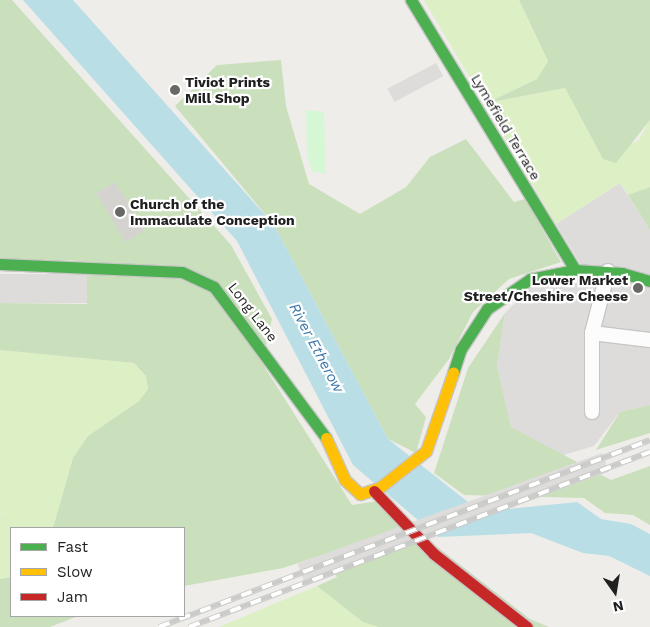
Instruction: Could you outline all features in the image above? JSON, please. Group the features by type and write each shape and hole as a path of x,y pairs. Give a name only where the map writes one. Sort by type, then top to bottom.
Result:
{"street":[{"name":"Lymefield Terrace","path":"411,0 575,270"},
{"name":"Long Lane","path":"0,264 182,272 214,287 303,402 352,489 360,494 377,490"},
{"path":"526,627 434,554 377,490 423,453 452,371 487,310 517,285 575,270 608,271 650,281"},
{"path":"592,412 592,333 608,271"},
{"path":"592,333 650,340"}],"shaded area":[{"path":"436,63 443,76 394,102 387,89"},
{"path":"620,183 650,230 650,405 620,412 594,446 560,456 511,427 497,365 505,313 530,288 588,276 556,224"},
{"path":"0,274 87,274 87,303 0,303"}],"green space":[{"path":"0,0 12,0 231,245 272,319 262,363 352,505 378,501 530,619 549,627 379,627 363,622 317,586 337,577 319,556 283,568 185,586 185,527 53,527 73,458 88,436 139,401 148,389 146,376 134,363 0,350 0,303 87,304 87,261 0,259"},
{"path":"424,0 519,0 548,61 537,79 489,103 565,88 603,159 639,140 650,120 650,187 628,195 620,183 556,224"},
{"path":"519,0 650,0 650,120 616,163 603,159 565,88 487,103 537,79 548,61"},
{"path":"281,60 286,106 309,184 360,214 406,187 430,157 466,139 514,202 525,199 561,262 509,279 473,312 449,359 415,404 426,417 416,453 388,439 274,225 175,106 217,65"},
{"path":"306,110 324,112 326,174 312,171 307,156"},
{"path":"650,187 650,230 628,195"},
{"path":"505,313 497,365 511,427 611,480 650,466 650,525 633,515 605,513 584,498 464,495 434,473 468,368"},
{"path":"0,350 134,363 146,376 148,389 139,401 88,436 73,458 53,527 10,527 10,577 0,579 0,516 8,510 0,515"},
{"path":"650,405 650,433 596,450 620,412"},
{"path":"10,577 10,617 75,617 50,627 0,627 0,579"},
{"path":"317,586 363,622 379,627 219,627"}],"water":[{"name":"River Etherow","path":"23,0 73,0 274,225 388,439 468,502 508,509 577,502 601,519 631,524 650,534 650,576 609,556 583,553 531,533 438,537 353,465 237,241"}],"pier":[{"path":"602,453 609,472 304,583 298,564"}],"building":[{"name":"Church of the Immaculate Conception","path":"115,182 144,231 125,242 96,193"}],"railway":[{"path":"159,627 650,440"},
{"path":"189,627 650,452"}],"traffic: fast":[{"path":"411,0 575,270"},
{"path":"0,264 182,272 214,287 326,438"},
{"path":"453,373 461,349 487,309 530,279 575,270 622,273 650,281"}],"traffic: slow":[{"path":"326,438 345,480 360,494 379,488 426,451 453,373"}],"traffic: jam":[{"path":"374,491 434,554 527,627"}],"place":[{"name":"Tiviot Prints Mill Shop","path":"175,90"},
{"name":"Church of the Immaculate Conception","path":"120,212"},
{"name":"Lower Market Street/Cheshire Cheese","path":"638,288"}]}
